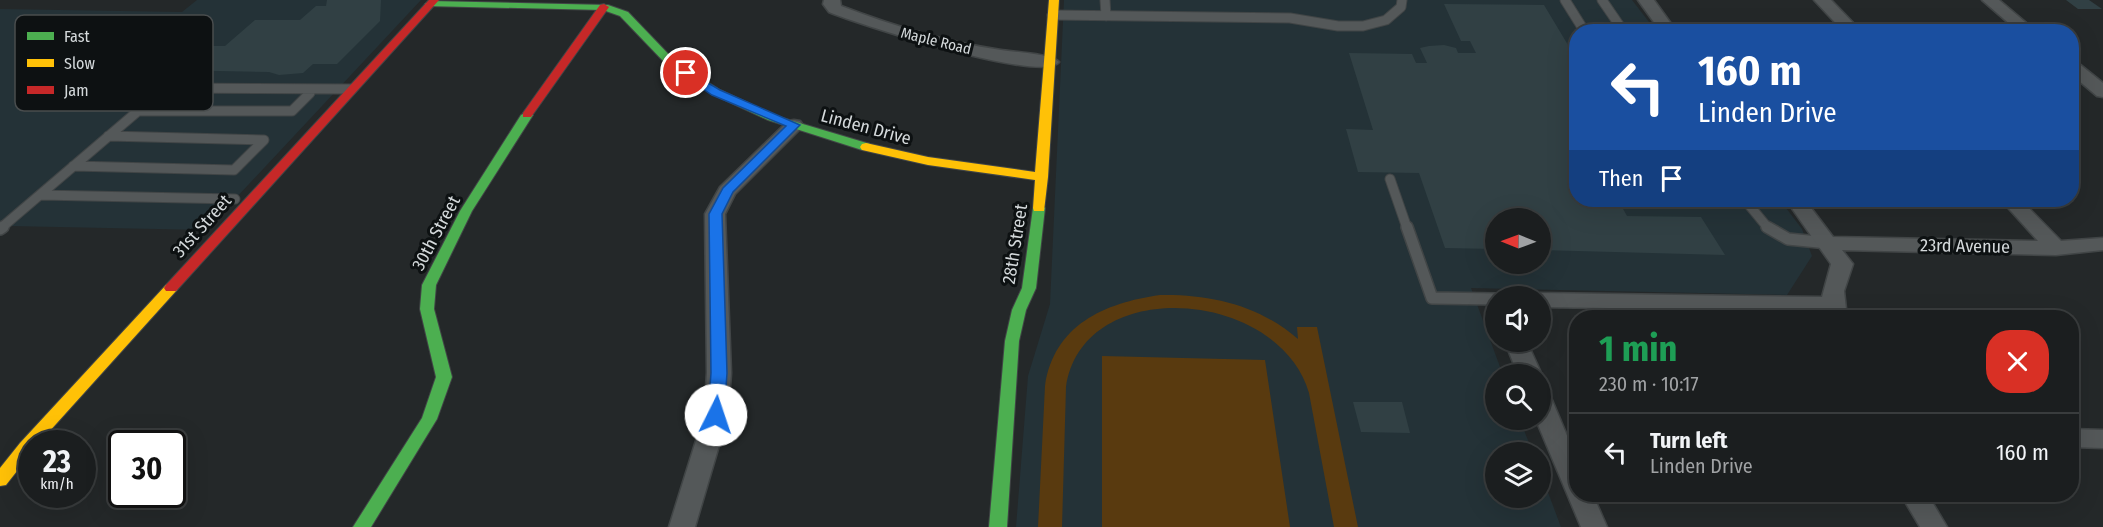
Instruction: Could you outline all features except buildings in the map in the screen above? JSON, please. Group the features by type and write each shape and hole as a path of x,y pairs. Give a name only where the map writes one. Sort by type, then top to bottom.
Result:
{"street":[{"name":"Maple Road","path":"832,0 834,9 870,24 963,49 1050,62"},
{"name":"28th Street","path":"998,527 1012,341 1018,310 1029,288 1042,177 1054,0"},
{"path":"1646,0 1663,24"},
{"path":"1822,0 1846,24"},
{"path":"1990,0 2019,24"},
{"name":"Linden Drive","path":"432,2 604,7 624,14 671,63 716,93 772,118 855,146 917,159 1042,177"},
{"name":"31st Street","path":"0,480 33,438 432,2"},
{"name":"30th Street","path":"362,527 429,419 444,377 427,309 429,285 466,211 532,107 604,7"},
{"path":"2079,73 2103,92"},
{"path":"682,527 716,415 719,373 715,214 727,190 794,125"},
{"path":"1800,207 1842,264 1835,283 1834,310"},
{"path":"2018,207 2056,248"},
{"name":"23rd Avenue","path":"1828,243 2056,248 2103,243"},
{"path":"1551,300 1807,310"},
{"path":"1551,426 1569,469"},
{"path":"2079,438 2103,439"},
{"path":"1583,502 1594,527"},
{"path":"1918,502 1934,527"}],"lane":[{"path":"1105,0 1106,15"},
{"path":"1052,15 1290,18 1338,26 1363,26 1386,20 1401,7 1402,0"},
{"path":"1565,0 1580,24"},
{"path":"1602,0 1618,24"},
{"path":"213,88 352,89"},
{"path":"0,229 138,111 292,111 310,93 213,92"},
{"path":"74,166 234,170 264,140 108,136"},
{"path":"1390,179 1432,298 1485,299"},
{"path":"40,195 235,199"},
{"path":"1750,207 1774,236 1798,242 1828,243"}],"shaded area":[{"path":"197,0 421,0 206,230 9,226 0,234 0,9 182,12"},
{"path":"1064,0 1632,0 1651,24 1569,24 1569,207 1785,207 1802,229 1812,256 1787,295 1551,290 1551,286 1471,288 1485,326 1485,352 1495,352 1499,364 1485,364 1485,430 1524,430 1529,442 1485,442 1485,508 1551,508 1551,500 1561,527 1016,527 1028,376 1050,304"},
{"path":"1160,295 1197,297 1233,304 1267,318 1298,339 1297,327 1317,327 1358,527 1334,527 1309,393 1291,358 1261,332 1223,315 1183,308 1142,311 1107,325 1080,350 1066,387 1062,527 1038,527 1045,386 1050,365 1059,347 1085,321 1101,311"},
{"path":"1102,356 1265,360 1290,527 1102,527"}],"traffic: fast":[{"path":"430,4 604,7 624,14 671,63 716,92 772,118 866,147"},
{"path":"362,527 429,419 444,377 427,309 429,285 466,211 527,115"},
{"path":"998,527 1012,341 1019,310 1029,288 1039,208"}],"traffic: slow":[{"path":"1039,208 1054,0"},
{"path":"866,147 928,161 1042,177"},
{"path":"0,480 26,447 171,288"}],"traffic: jam":[{"path":"171,288 434,0"},
{"path":"527,115 604,7"}],"route":[{"path":"686,73 716,93 772,118 794,125 727,190 715,214 719,373 716,415"}]}
